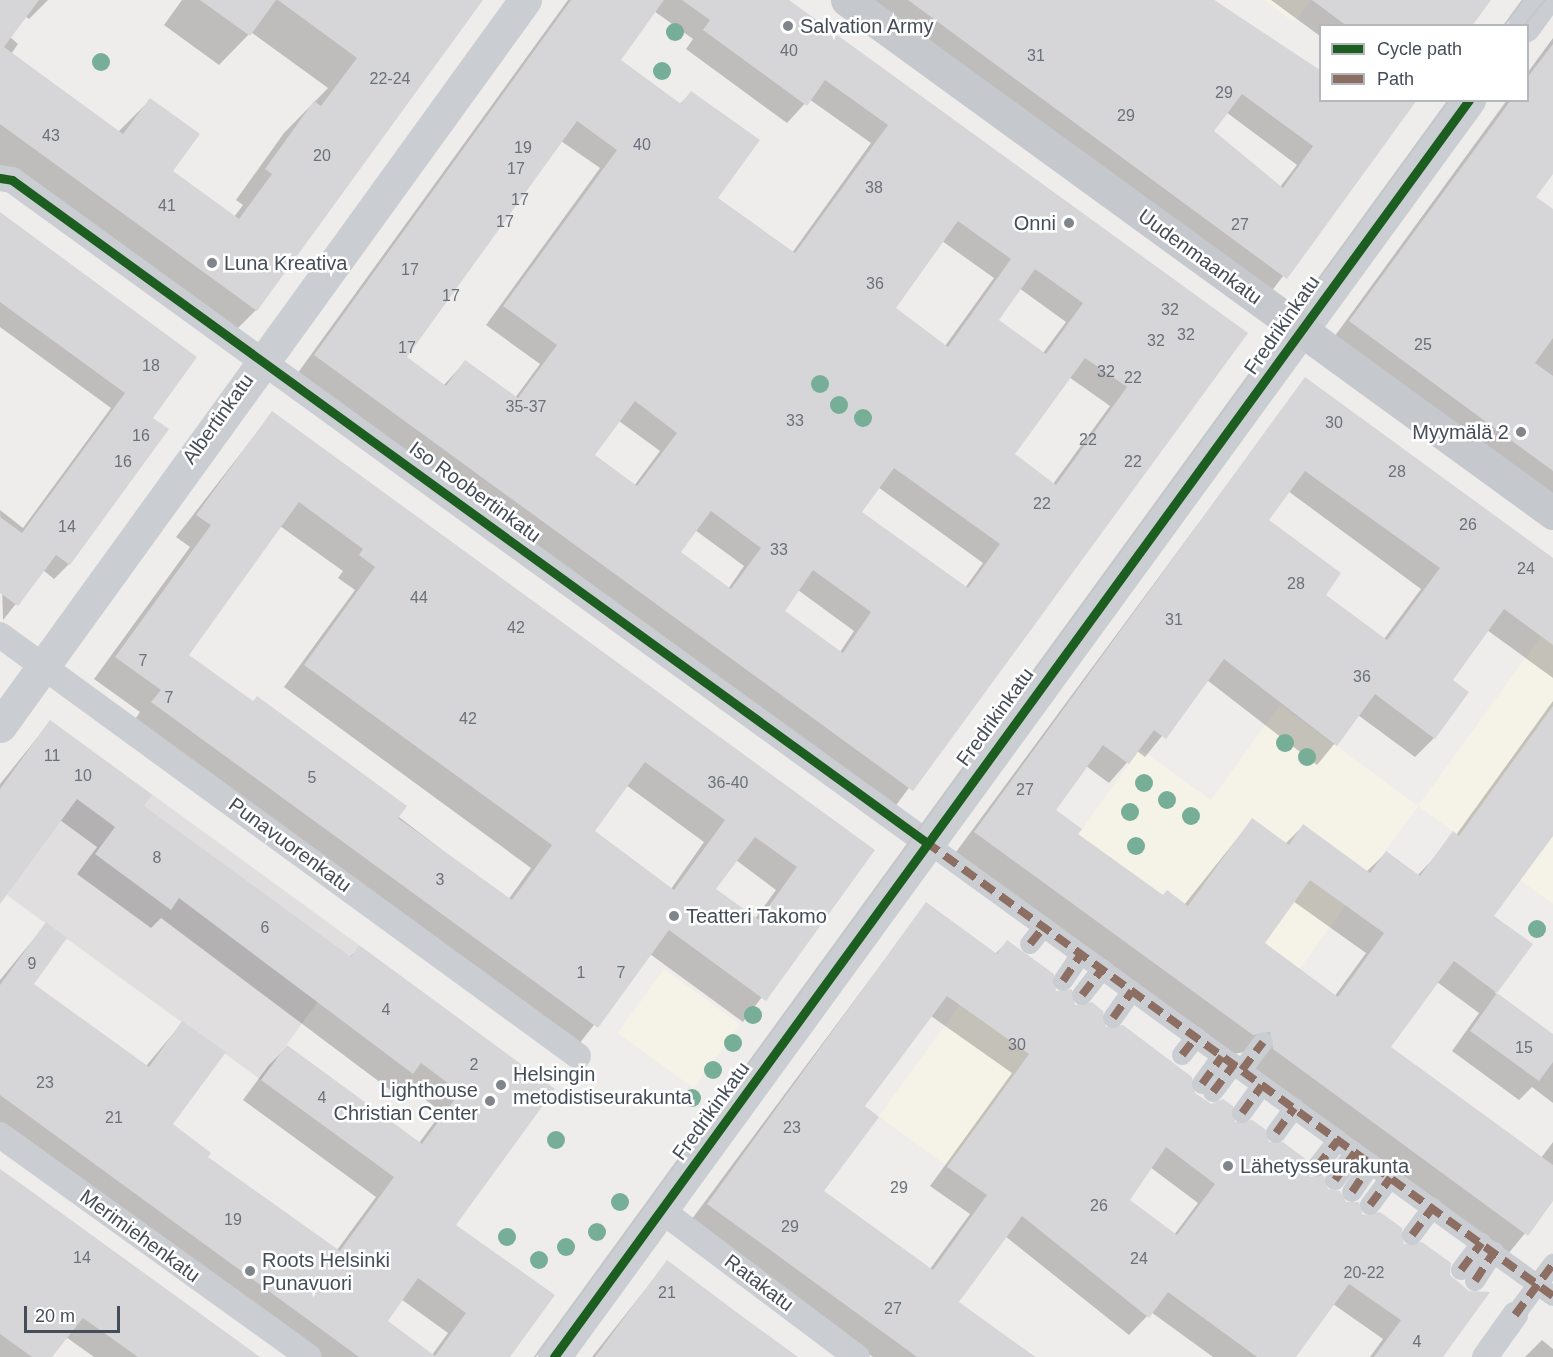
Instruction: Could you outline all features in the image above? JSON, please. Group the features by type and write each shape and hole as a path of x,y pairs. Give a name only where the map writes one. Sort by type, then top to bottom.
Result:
{"main road":[{"name":"Uudenmaankatu","path":"848,0 1553,513"}],"street":[{"name":"Albertinkatu","path":"0,726 261,360 525,0"},
{"path":"1525,24 1543,0"},
{"name":"Fredrikinkatu","path":"554,1357 661,1210 936,850 1301,330 1468,102"},
{"name":"Iso Roobertinkatu","path":"0,178 12,180 936,850"},
{"name":"Punavuorenkatu","path":"0,635 579,1056"},
{"path":"936,850 1541,1287"},
{"path":"1030,944 1044,927"},
{"path":"1063,981 1081,954"},
{"path":"1082,995 1102,969"},
{"path":"1113,1018 1132,991"},
{"path":"1182,1055 1196,1037"},
{"path":"1209,1088 1232,1063 1263,1042"},
{"path":"1242,1113 1262,1085"},
{"path":"1276,1133 1294,1108"},
{"name":"Merimiehenkatu","path":"0,1136 309,1357"},
{"path":"1317,1167 1338,1140"},
{"path":"1335,1180 1355,1152"},
{"path":"1352,1192 1371,1164"},
{"path":"1370,1205 1390,1178"},
{"path":"1410,1233 1430,1206"},
{"name":"Ratakatu","path":"661,1210 857,1357"},
{"path":"1468,1276 1488,1248"},
{"path":"1485,1357 1515,1315 1541,1287 1553,1264"}],"shaded area":[{"path":"1264,0 1311,0 1294,22"},
{"path":"1553,620 1553,904 1418,806"},
{"path":"1280,705 1418,806 1252,1034 1044,882 1140,749 1211,800"},
{"path":"50,720 359,945 261,1080 0,890 0,789"},
{"path":"1007,940 1076,990 948,1166 879,1116"},
{"path":"664,969 740,1024 694,1088 618,1033"}],"building":[{"path":"0,0 39,0 4,47 123,134 150,98 200,134 173,171 239,219 272,174 265,169 314,101 321,106 357,58 278,0 483,0 257,311 0,124"},
{"path":"200,0 276,0 250,36"},
{"path":"571,0 664,0 621,60 681,104 691,91 760,140 718,198 795,253 888,125 825,80 807,106 703,30 710,20 682,0 789,0 1248,333 913,791 314,355","holes":["577,121 617,150 503,306 557,345 518,398 465,360 446,386 407,357","958,221 1011,259 948,347 896,308","1035,269 1083,303 1046,354 999,320","1085,358 1127,387 1056,485 1015,454","635,401 677,433 637,486 595,455","894,468 1000,544 968,588 862,512","711,511 761,548 731,589 681,552","813,570 871,612 843,653 785,611"]},
{"path":"908,0 1214,0 1319,69 1319,102 1416,102 1287,279","holes":["1242,94 1313,146 1283,188 1214,131"]},
{"path":"1312,0 1491,0 1473,24 1344,24"},
{"path":"1553,44 1553,174 1536,197 1553,209 1553,338 1535,363 1553,376 1553,471 1349,321 1510,102 1529,102 1529,75"},
{"path":"0,212 197,357 153,418 169,429 70,565 56,555 18,606 0,593 0,517 22,533 125,393 0,302"},
{"path":"1305,377 1553,558 1553,645 1504,609 1453,680 1469,692 1435,739 1375,694 1337,746 1224,659 1166,739 1154,730 1129,764 1103,745 1056,810 1082,829 1078,834 1163,895 1167,890 1188,906 1252,818 1289,845 1303,824 1370,873 1386,851 1420,876 1453,831 1459,836 1553,706 1553,836 1494,916 1533,944 1497,993 1454,961 1391,1047 1553,1165 1553,1201 1528,1236 1273,1049 1270,1032 1253,1035 974,832","holes":["1305,471 1440,568 1387,640 1326,595 1341,573 1269,520","1310,880 1384,933 1338,997 1265,943"]},
{"path":"272,411 875,850 766,1001 669,930 598,1028 151,702 161,690 115,657 211,525 196,515","holes":["299,502 363,549 359,555 375,567 304,665 552,845 512,900 398,818 407,806 257,696 253,701 189,655","645,762 725,820 674,890 595,831","755,837 797,867 759,920 716,889"]},
{"path":"50,720 152,795 144,806 351,957 359,945 555,1089 456,1225 555,1295 510,1357 359,1357 0,1095 0,985 46,922 67,938 34,984 149,1067 182,1021 226,1052 173,1124 211,1153 208,1157 340,1251 394,1177 261,1080 287,1045 422,1144 460,1092 421,1063 413,1074 179,898 171,910 95,854 115,827 77,799 0,904 0,789","holes":["418,1278 466,1313 435,1356 388,1321"]},
{"path":"926,902 997,954 1007,940 1054,974 1056,991 1072,989 1075,1005 1092,1002 1103,1011 1106,1027 1123,1025 1192,1077 1195,1093 1211,1104 1223,1099 1233,1106 1235,1122 1252,1120 1265,1129 1269,1142 1283,1142 1307,1160 1310,1177 1324,1176 1328,1189 1340,1191 1346,1202 1359,1202 1363,1215 1380,1212 1402,1228 1404,1244 1422,1242 1451,1263 1450,1275 1469,1291 1490,1292 1443,1357 1374,1357 1401,1320 1349,1284 1296,1357 1257,1357 1168,1292 1149,1318 1022,1216 959,1302 1035,1357 917,1357 707,1204","holes":["947,996 1029,1054 947,1167 987,1195 933,1270 824,1191 879,1117 865,1106","1166,1147 1215,1184 1177,1235 1130,1200"]},
{"path":"1497,993 1553,1034 1553,1062 1539,1081 1470,1031"},
{"path":"0,1169 260,1357 138,1357 83,1318 52,1357 32,1357 0,1334"},
{"path":"667,1260 743,1317 798,1357 595,1357"}],"tram line":[{"path":"1505,24 1523,0"},
{"path":"1526,24 1545,0"},
{"path":"535,1357 1448,102"},
{"path":"554,1357 1468,102"}],"marked path":[{"path":"926,842 1553,1296"},
{"path":"1030,944 1044,927"},
{"path":"1063,981 1081,954"},
{"path":"1082,995 1102,969"},
{"path":"1113,1018 1132,991"},
{"path":"1182,1055 1196,1037"},
{"path":"1242,1070 1263,1042"},
{"path":"1202,1084 1222,1056"},
{"path":"1213,1092 1234,1064"},
{"path":"1242,1113 1262,1085"},
{"path":"1276,1133 1294,1108"},
{"path":"1317,1167 1338,1140"},
{"path":"1335,1180 1355,1152"},
{"path":"1352,1192 1371,1164"},
{"path":"1370,1205 1390,1178"},
{"path":"1412,1235 1432,1208"},
{"path":"1461,1270 1481,1243"},
{"path":"1475,1281 1494,1252"},
{"path":"1515,1315 1553,1264"}],"cycle path":[{"path":"554,1357 1468,102"},
{"path":"0,178 12,180 926,842"}],"place":[{"name":"Salvation Army","path":"788,26"},
{"name":"Onni","path":"1069,223"},
{"name":"Luna Kreativa","path":"212,263"},
{"name":"Myymälä 2","path":"1521,432"},
{"name":"Teatteri Takomo","path":"674,916"},
{"name":"Helsingin metodistiseurakunta","path":"501,1085"},
{"name":"Lighthouse Christian Center","path":"490,1101"},
{"name":"Lähetysseurakunta","path":"1228,1166"},
{"name":"Roots Helsinki Punavuori","path":"250,1271"}]}
